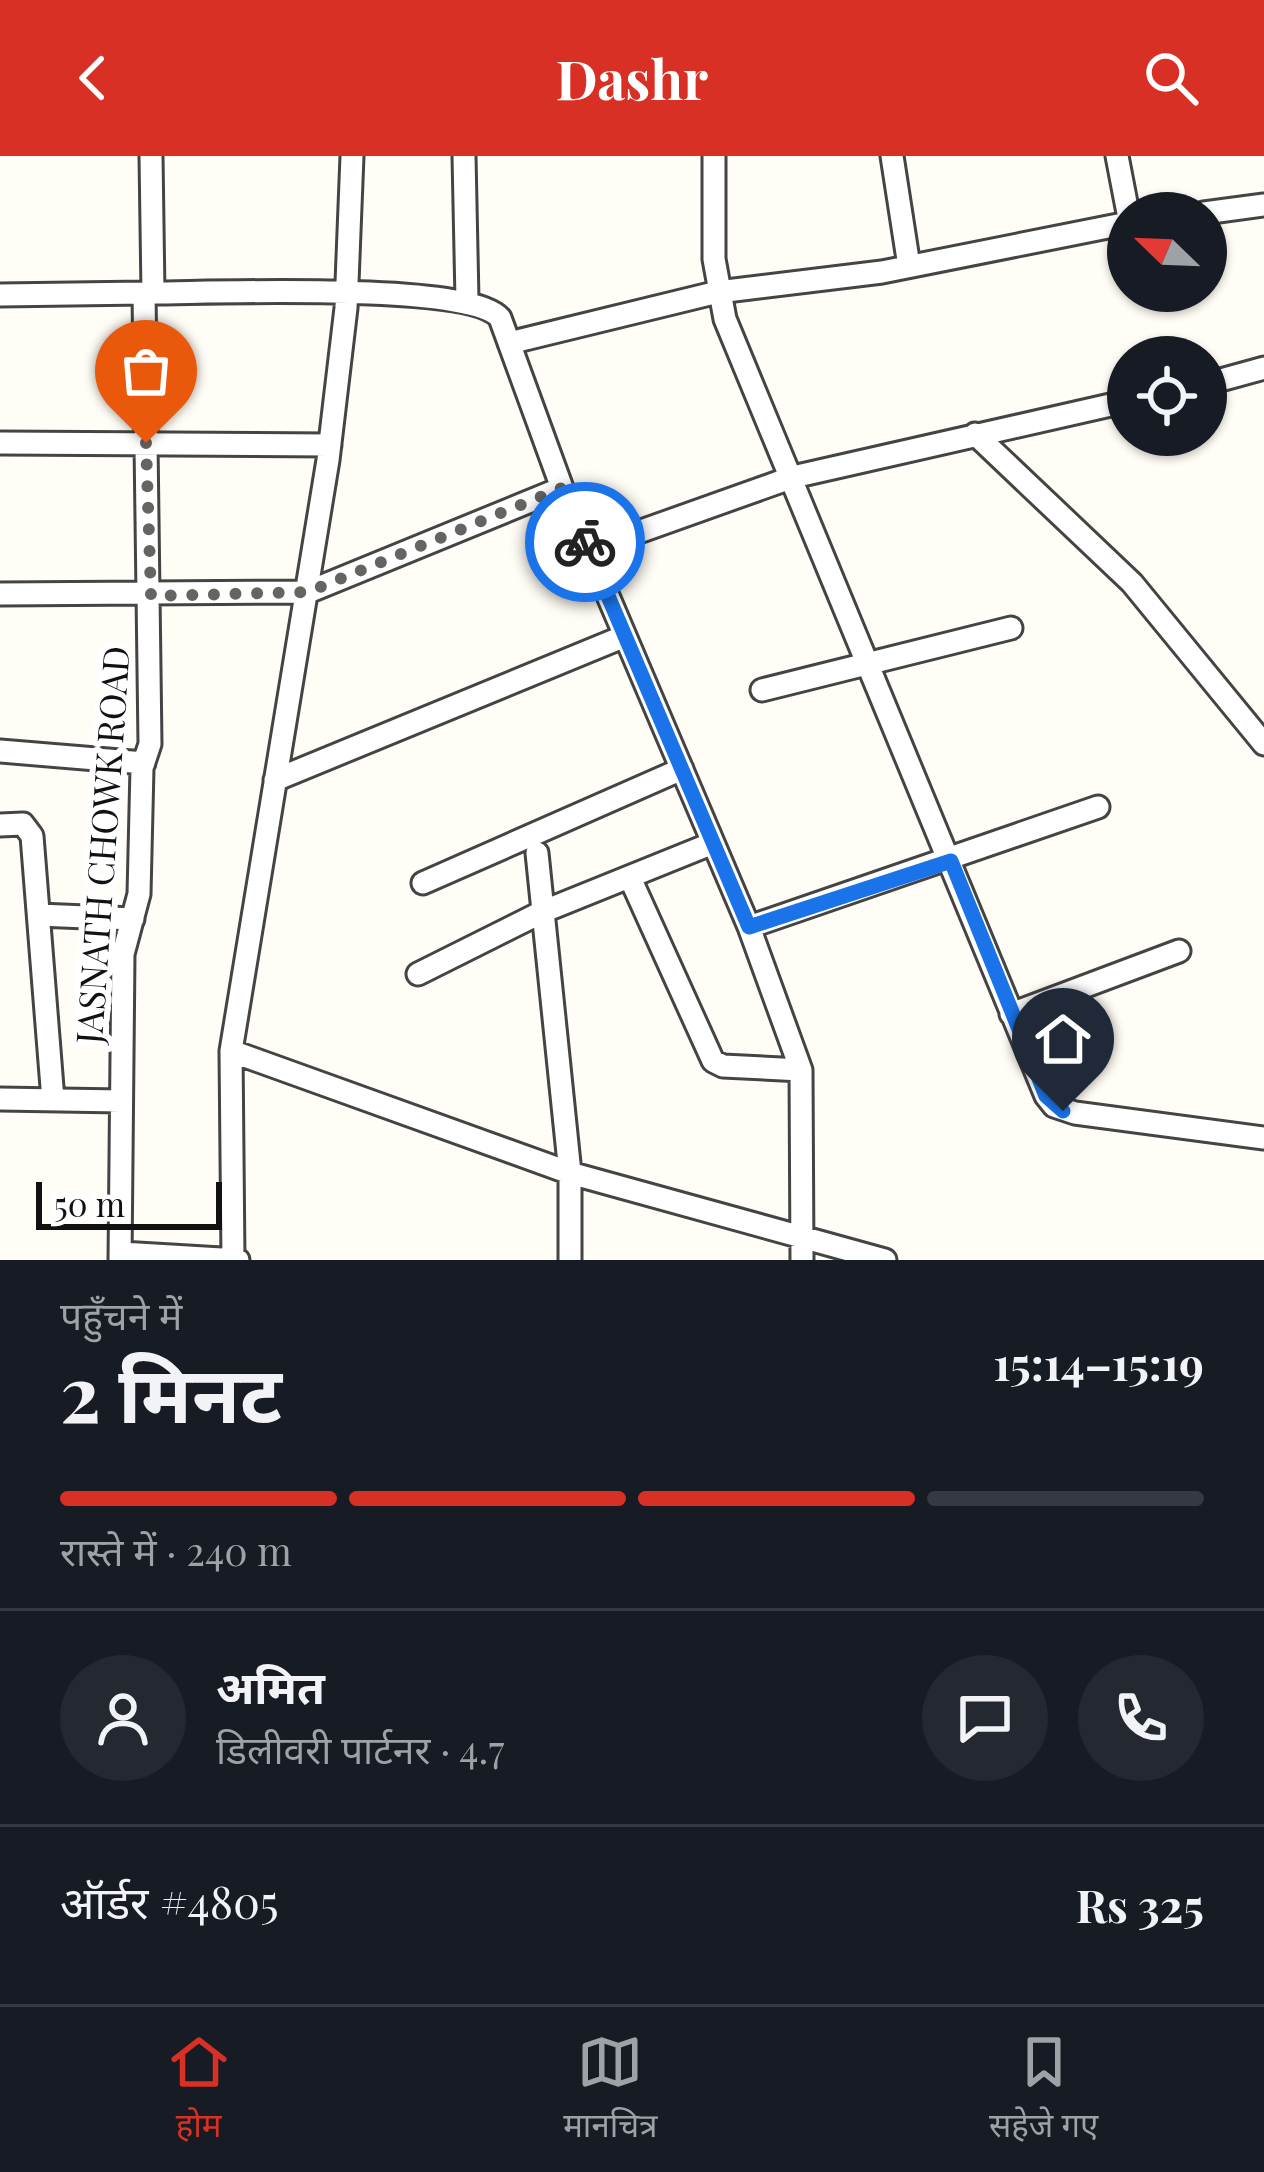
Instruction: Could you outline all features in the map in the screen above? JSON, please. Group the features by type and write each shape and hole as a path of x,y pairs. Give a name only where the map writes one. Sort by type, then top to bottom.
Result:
{"street":[{"path":"151,156 153,292 346,293 467,300 491,308 562,488 749,927 801,1070 802,1260"},
{"path":"121,1257 235,1260 231,1051 330,445 346,293 352,156"},
{"path":"464,156 467,300"},
{"path":"714,156 718,292 1011,1014 1054,1106"},
{"path":"892,156 909,266"},
{"path":"1118,156 1124,192"},
{"path":"1227,210 1264,205"},
{"path":"509,344 718,292 909,266 1107,227"},
{"name":"JASNATH CHOWK ROAD","path":"0,296 145,292 150,744 144,763 144,833 133,919 123,954 121,1257"},
{"path":"1227,379 1264,368"},
{"path":"588,550 793,477 1107,406"},
{"path":"975,434 1132,583 1264,745"},
{"path":"0,443 330,445"},
{"path":"0,594 308,592 562,488"},
{"path":"762,690 1011,628"},
{"path":"275,779 625,636"},
{"path":"0,751 144,763"},
{"path":"423,883 682,769"},
{"path":"749,927 1098,807"},
{"path":"0,825 28,828 53,1100"},
{"path":"418,974 542,912 631,880 713,843"},
{"path":"538,853 570,1173 570,1260"},
{"path":"631,880 713,1060 723,1066 801,1070"},
{"path":"39,915 133,919"},
{"path":"1011,1014 1179,951"},
{"path":"231,1051 570,1173 885,1260"},
{"path":"0,1099 121,1102"},
{"path":"1027,1109 1054,1106 1264,1138"}],"way so far":[{"path":"146,443 151,596 308,592 562,488 585,542"}],"route":[{"path":"585,542 749,927 951,861 1046,1096 1063,1111"}]}
